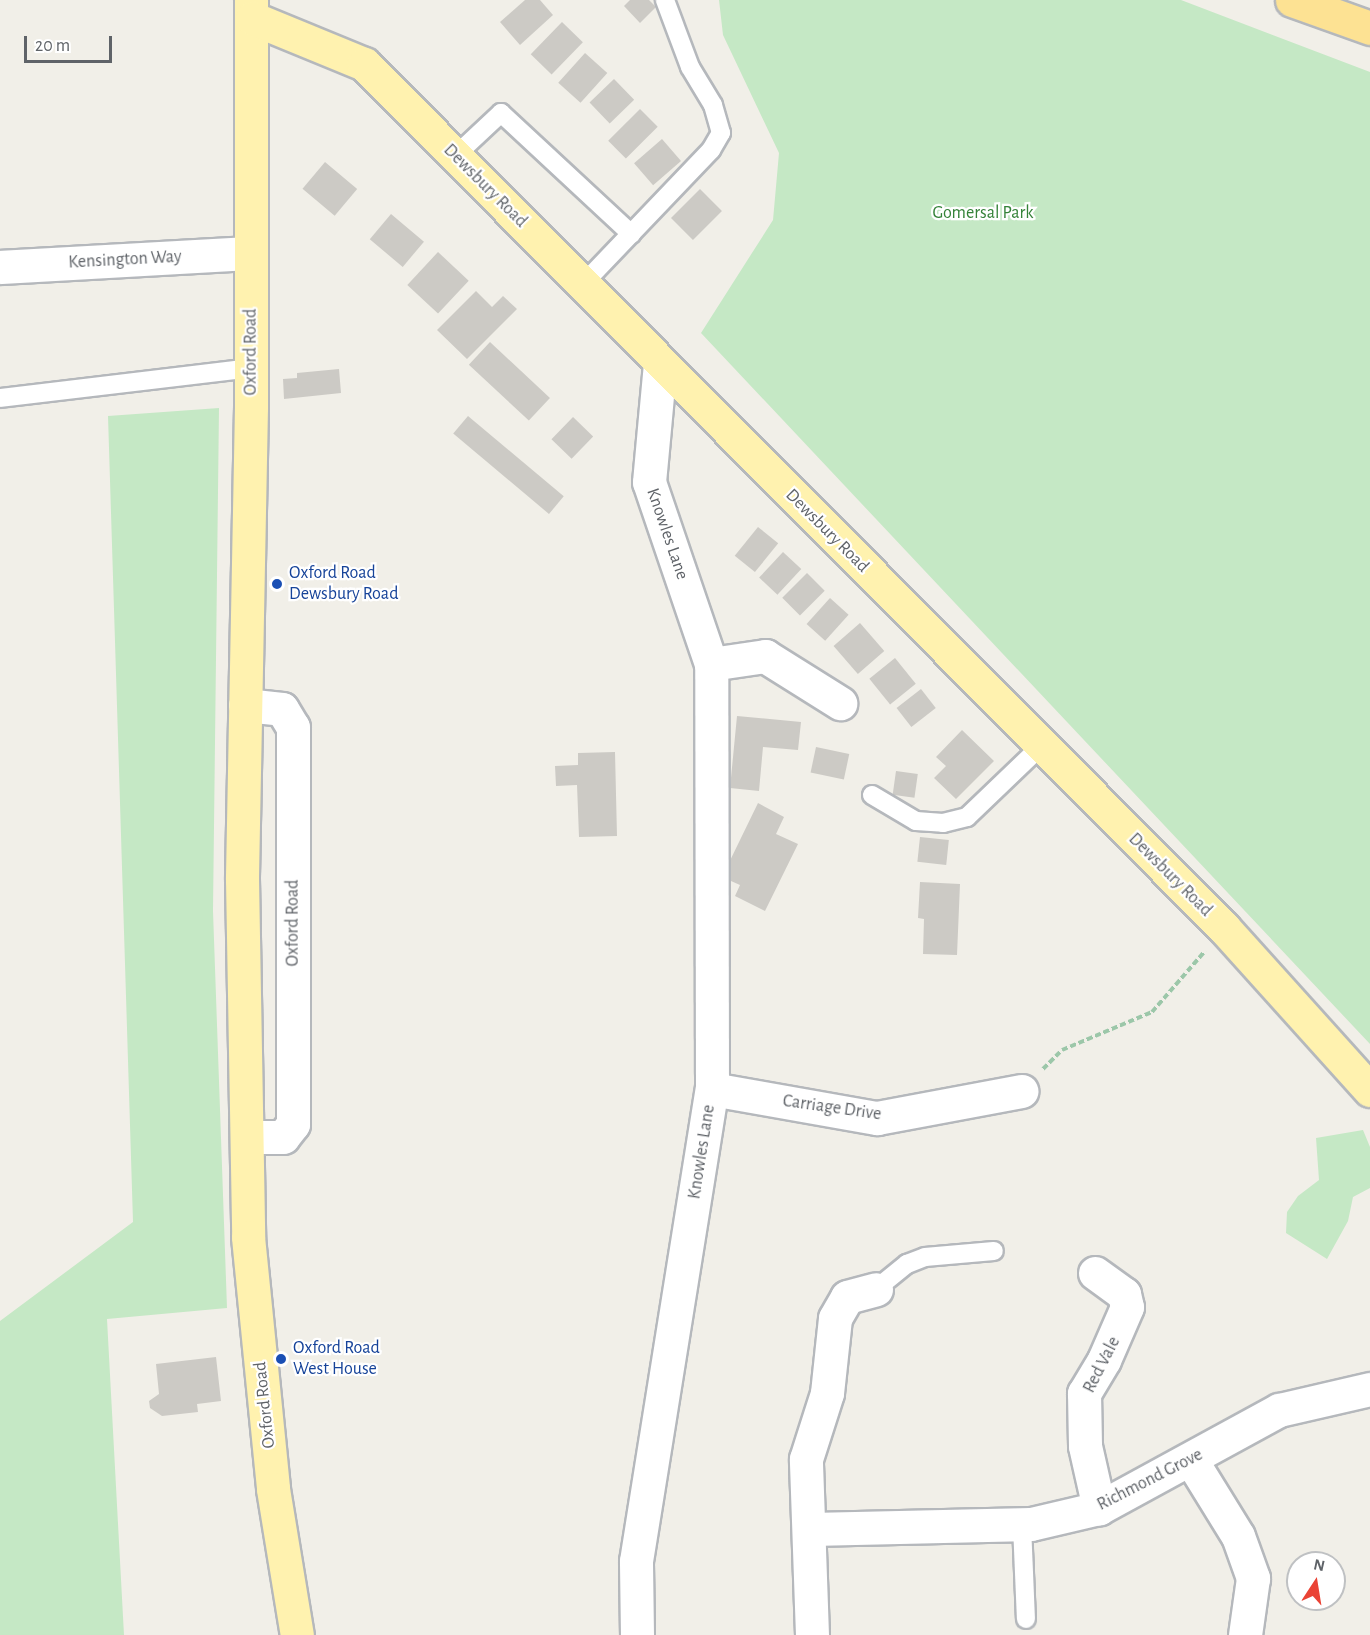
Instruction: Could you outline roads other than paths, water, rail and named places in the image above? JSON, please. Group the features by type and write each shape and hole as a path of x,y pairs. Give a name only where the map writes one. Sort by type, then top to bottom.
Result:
{"highway":[{"path":"1292,0 1370,28"}],"main road":[{"name":"Dewsbury Road","path":"252,9 364,64 1231,936 1370,1090"},
{"name":"Oxford Road","path":"252,9 251,368 242,879 248,1237 273,1489 297,1635"}],"street":[{"name":"Kensington Way","path":"0,267 251,253"},
{"name":"Knowles Lane","path":"637,1635 636,1562 712,1089 711,664 649,482 660,364"},
{"path":"711,664 765,656 840,703"},
{"name":"Oxford Road","path":"245,705 282,709 293,727 293,1124 283,1137 247,1137"},
{"name":"Carriage Drive","path":"712,1089 877,1118 1021,1091"},
{"name":"Red Vale","path":"1095,1273 1124,1294 1127,1306 1109,1350 1084,1393 1085,1446 1099,1508"},
{"path":"812,1635 811,1529 806,1460 827,1393 835,1318 847,1297 876,1289"},
{"name":"Richmond Grove","path":"811,1529 1022,1525 1099,1508 1191,1460 1279,1410 1370,1389"},
{"path":"1191,1460 1238,1536 1253,1578 1245,1635"}],"lane":[{"path":"582,285 711,150 721,133 713,105 690,67 665,0"},
{"path":"455,156 501,113 631,234"},
{"path":"0,398 251,368"},
{"path":"872,795 916,821 943,823 968,816 1041,746"},
{"path":"876,1289 907,1264 925,1257 994,1251"},
{"path":"1022,1525 1026,1619"}],"place":[{"name":"Oxford Road Dewsbury Road","path":"277,584"},
{"name":"Oxford Road West House","path":"281,1359"}],"park label":[{"name":"Gomersal Park","path":"983,213"}]}
